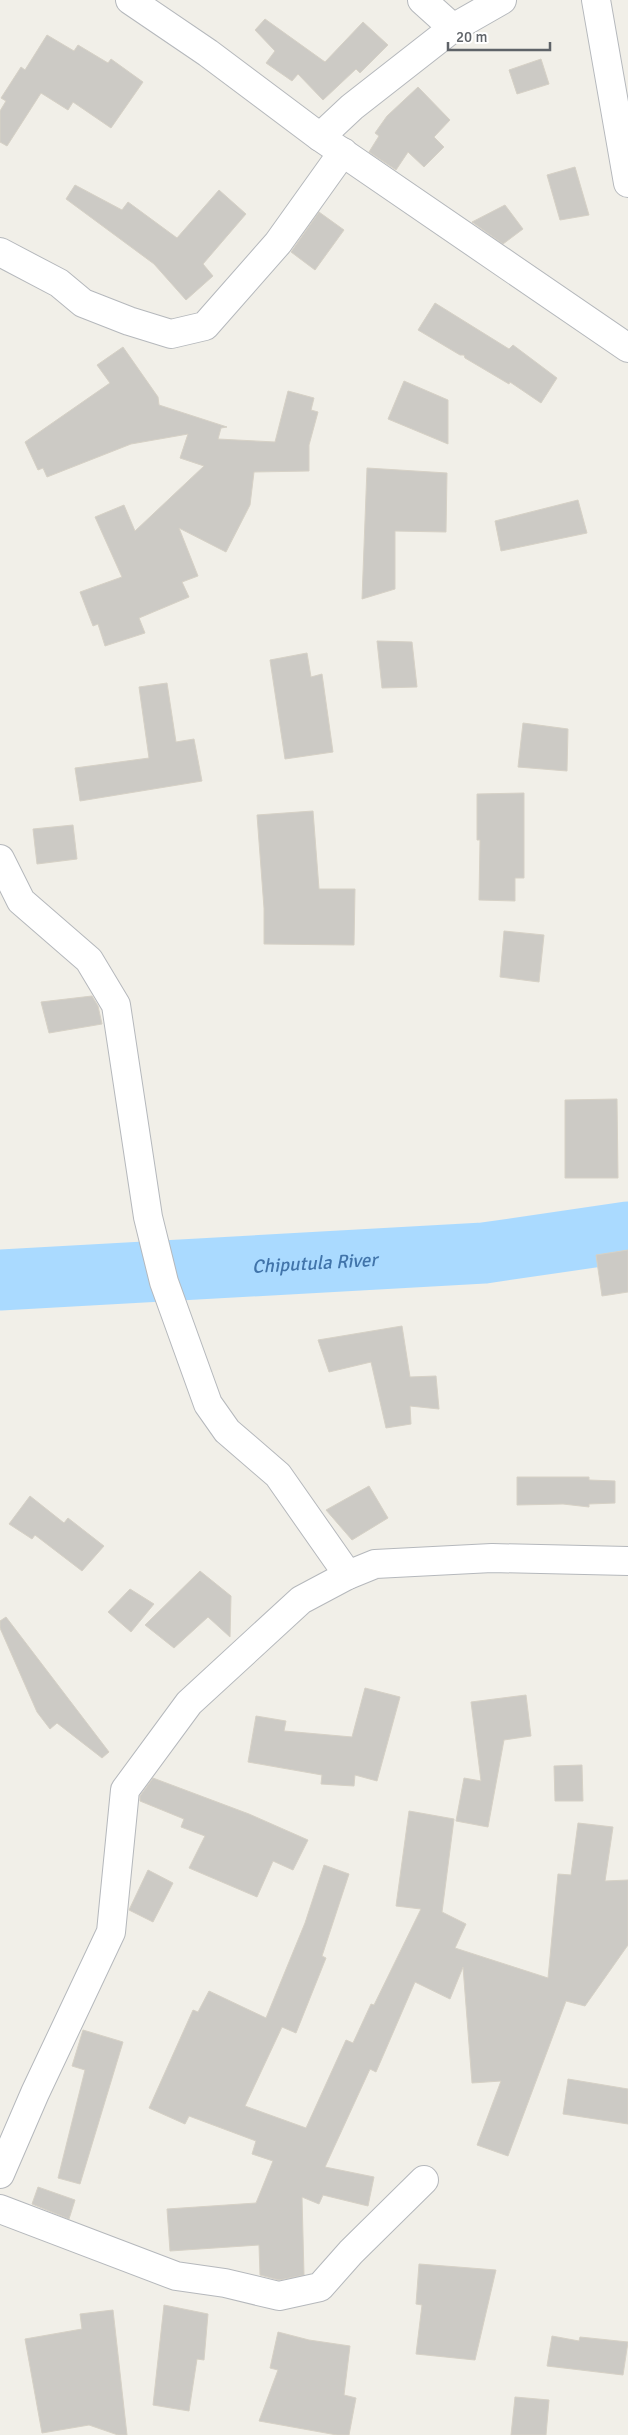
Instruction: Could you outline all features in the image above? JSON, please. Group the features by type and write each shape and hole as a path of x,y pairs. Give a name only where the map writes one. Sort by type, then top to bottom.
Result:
{"street":[{"path":"130,0 208,53 320,137 628,348"},
{"path":"422,0 453,28"},
{"path":"320,137 352,107 453,28 502,0"},
{"path":"596,0 628,183"},
{"path":"0,252 59,283 83,303 129,321 171,334 205,326 278,243 343,152"},
{"path":"0,859 21,901 89,960 116,1005 148,1217 164,1282 208,1404 227,1432 278,1475 348,1575"},
{"path":"0,2174 35,2093 111,1932 125,1790 189,1703 301,1600 348,1575 375,1564 492,1558 628,1561"},
{"path":"0,2208 176,2276 225,2283 279,2296 320,2287 351,2252 424,2180"}],"building":[{"path":"265,19 325,62 363,22 388,45 360,73 356,69 323,100 298,74 292,81 266,63 275,51 255,30"},
{"path":"47,35 74,51 78,45 108,63 111,59 143,82 111,128 73,102 68,110 41,93 7,146 0,142 0,111 6,101 1,98 21,67 25,70"},
{"path":"541,59 549,84 517,94 509,70"},
{"path":"418,87 450,120 434,137 444,147 424,167 408,152 396,170 369,152 379,136 375,133 387,116"},
{"path":"575,167 589,215 560,220 547,175"},
{"path":"75,185 122,210 128,202 177,238 219,190 246,214 203,264 213,276 186,300 154,264 66,199"},
{"path":"505,205 523,229 503,244 472,222"},
{"path":"319,212 344,230 315,270 291,252"},
{"path":"435,303 509,349 513,345 557,378 541,403 510,382 509,384 465,358 464,355 460,355 418,330"},
{"path":"123,347 158,397 159,405 227,427 221,428 218,439 275,442 288,391 314,398 311,410 318,412 309,445 309,471 254,472 250,505 226,552 179,528 198,576 182,582 189,597 139,618 145,633 105,646 98,624 93,626 80,592 122,577 95,517 124,505 135,531 204,466 180,458 188,434 131,444 47,477 43,468 38,470 25,442 110,383 97,365"},
{"path":"404,381 448,400 448,444 388,419"},
{"path":"367,468 447,473 446,532 395,531 395,589 362,599"},
{"path":"578,500 587,533 501,551 495,521"},
{"path":"377,641 412,642 417,687 382,688"},
{"path":"307,653 311,677 322,674 333,752 285,759 270,660"},
{"path":"167,683 176,742 194,739 202,781 80,801 75,768 149,758 139,687"},
{"path":"523,723 568,729 567,771 518,767"},
{"path":"524,793 524,878 515,878 515,901 479,900 480,840 477,840 477,794"},
{"path":"313,811 319,889 355,889 354,945 264,944 264,908 257,815"},
{"path":"73,825 77,859 37,864 33,829"},
{"path":"504,931 544,935 539,982 500,977"},
{"path":"92,996 98,1006 102,1024 49,1033 41,1002"},
{"path":"617,1099 618,1178 565,1178 565,1100"},
{"path":"628,1250 628,1292 602,1296 596,1255"},
{"path":"402,1326 410,1377 436,1376 439,1409 410,1406 411,1424 386,1428 371,1362 329,1372 318,1340"},
{"path":"517,1477 589,1477 589,1480 615,1481 615,1503 589,1504 589,1507 563,1504 517,1505"},
{"path":"369,1486 388,1518 352,1540 326,1510"},
{"path":"30,1496 64,1523 68,1518 104,1546 82,1571 35,1535 32,1539 9,1524"},
{"path":"200,1571 231,1596 230,1637 208,1617 174,1648 145,1625"},
{"path":"130,1589 154,1604 131,1632 108,1612"},
{"path":"6,1617 109,1752 102,1758 57,1723 50,1729 37,1712 0,1628 0,1621"},
{"path":"365,1688 400,1697 377,1781 355,1775 354,1786 321,1784 322,1775 248,1762 256,1716 286,1721 284,1731 352,1737"},
{"path":"526,1695 531,1736 504,1740 488,1827 456,1821 464,1778 481,1781 471,1702"},
{"path":"582,1765 583,1801 555,1801 554,1766"},
{"path":"153,1778 249,1814 308,1840 293,1870 273,1861 257,1897 189,1868 205,1836 181,1827 184,1819 140,1801 140,1796"},
{"path":"409,1811 454,1819 442,1912 466,1924 455,1948 548,1978 558,1874 571,1875 578,1823 613,1827 605,1881 628,1880 628,1945 585,2006 566,2001 508,2156 477,2145 501,2081 472,2083 463,1967 450,1999 415,1982 376,2072 370,2069 325,2167 374,2177 368,2206 323,2195 319,2204 302,2197 304,2275 279,2280 260,2275 259,2245 170,2251 167,2209 256,2203 273,2161 252,2154 256,2141 189,2116 185,2124 149,2108 193,2010 198,2012 209,1991 266,2018 305,1923 324,1865 349,1874 322,1956 326,1958 296,2033 282,2027 245,2106 306,2128 346,2040 353,2043 371,2004 374,2005 421,1909 396,1906"},
{"path":"148,1870 173,1883 153,1922 129,1910"},
{"path":"83,2030 123,2042 80,2184 58,2178 85,2070 72,2066"},
{"path":"568,2079 628,2089 628,2124 563,2114"},
{"path":"38,2187 75,2200 69,2219 32,2204"},
{"path":"419,2264 496,2270 475,2360 416,2354 422,2305 416,2304"},
{"path":"164,2305 208,2314 204,2360 197,2359 189,2411 153,2405"},
{"path":"113,2310 127,2435 118,2435 89,2425 42,2433 25,2339 82,2329 80,2314"},
{"path":"278,2332 309,2340 350,2346 344,2395 356,2398 349,2435 337,2435 259,2421 278,2370 270,2368"},
{"path":"552,2336 579,2341 580,2337 628,2342 623,2375 547,2366"},
{"path":"515,2397 549,2400 546,2435 511,2435"}],"waterway":[{"name":"Chiputula River","path":"0,1280 484,1253 628,1232"}]}
